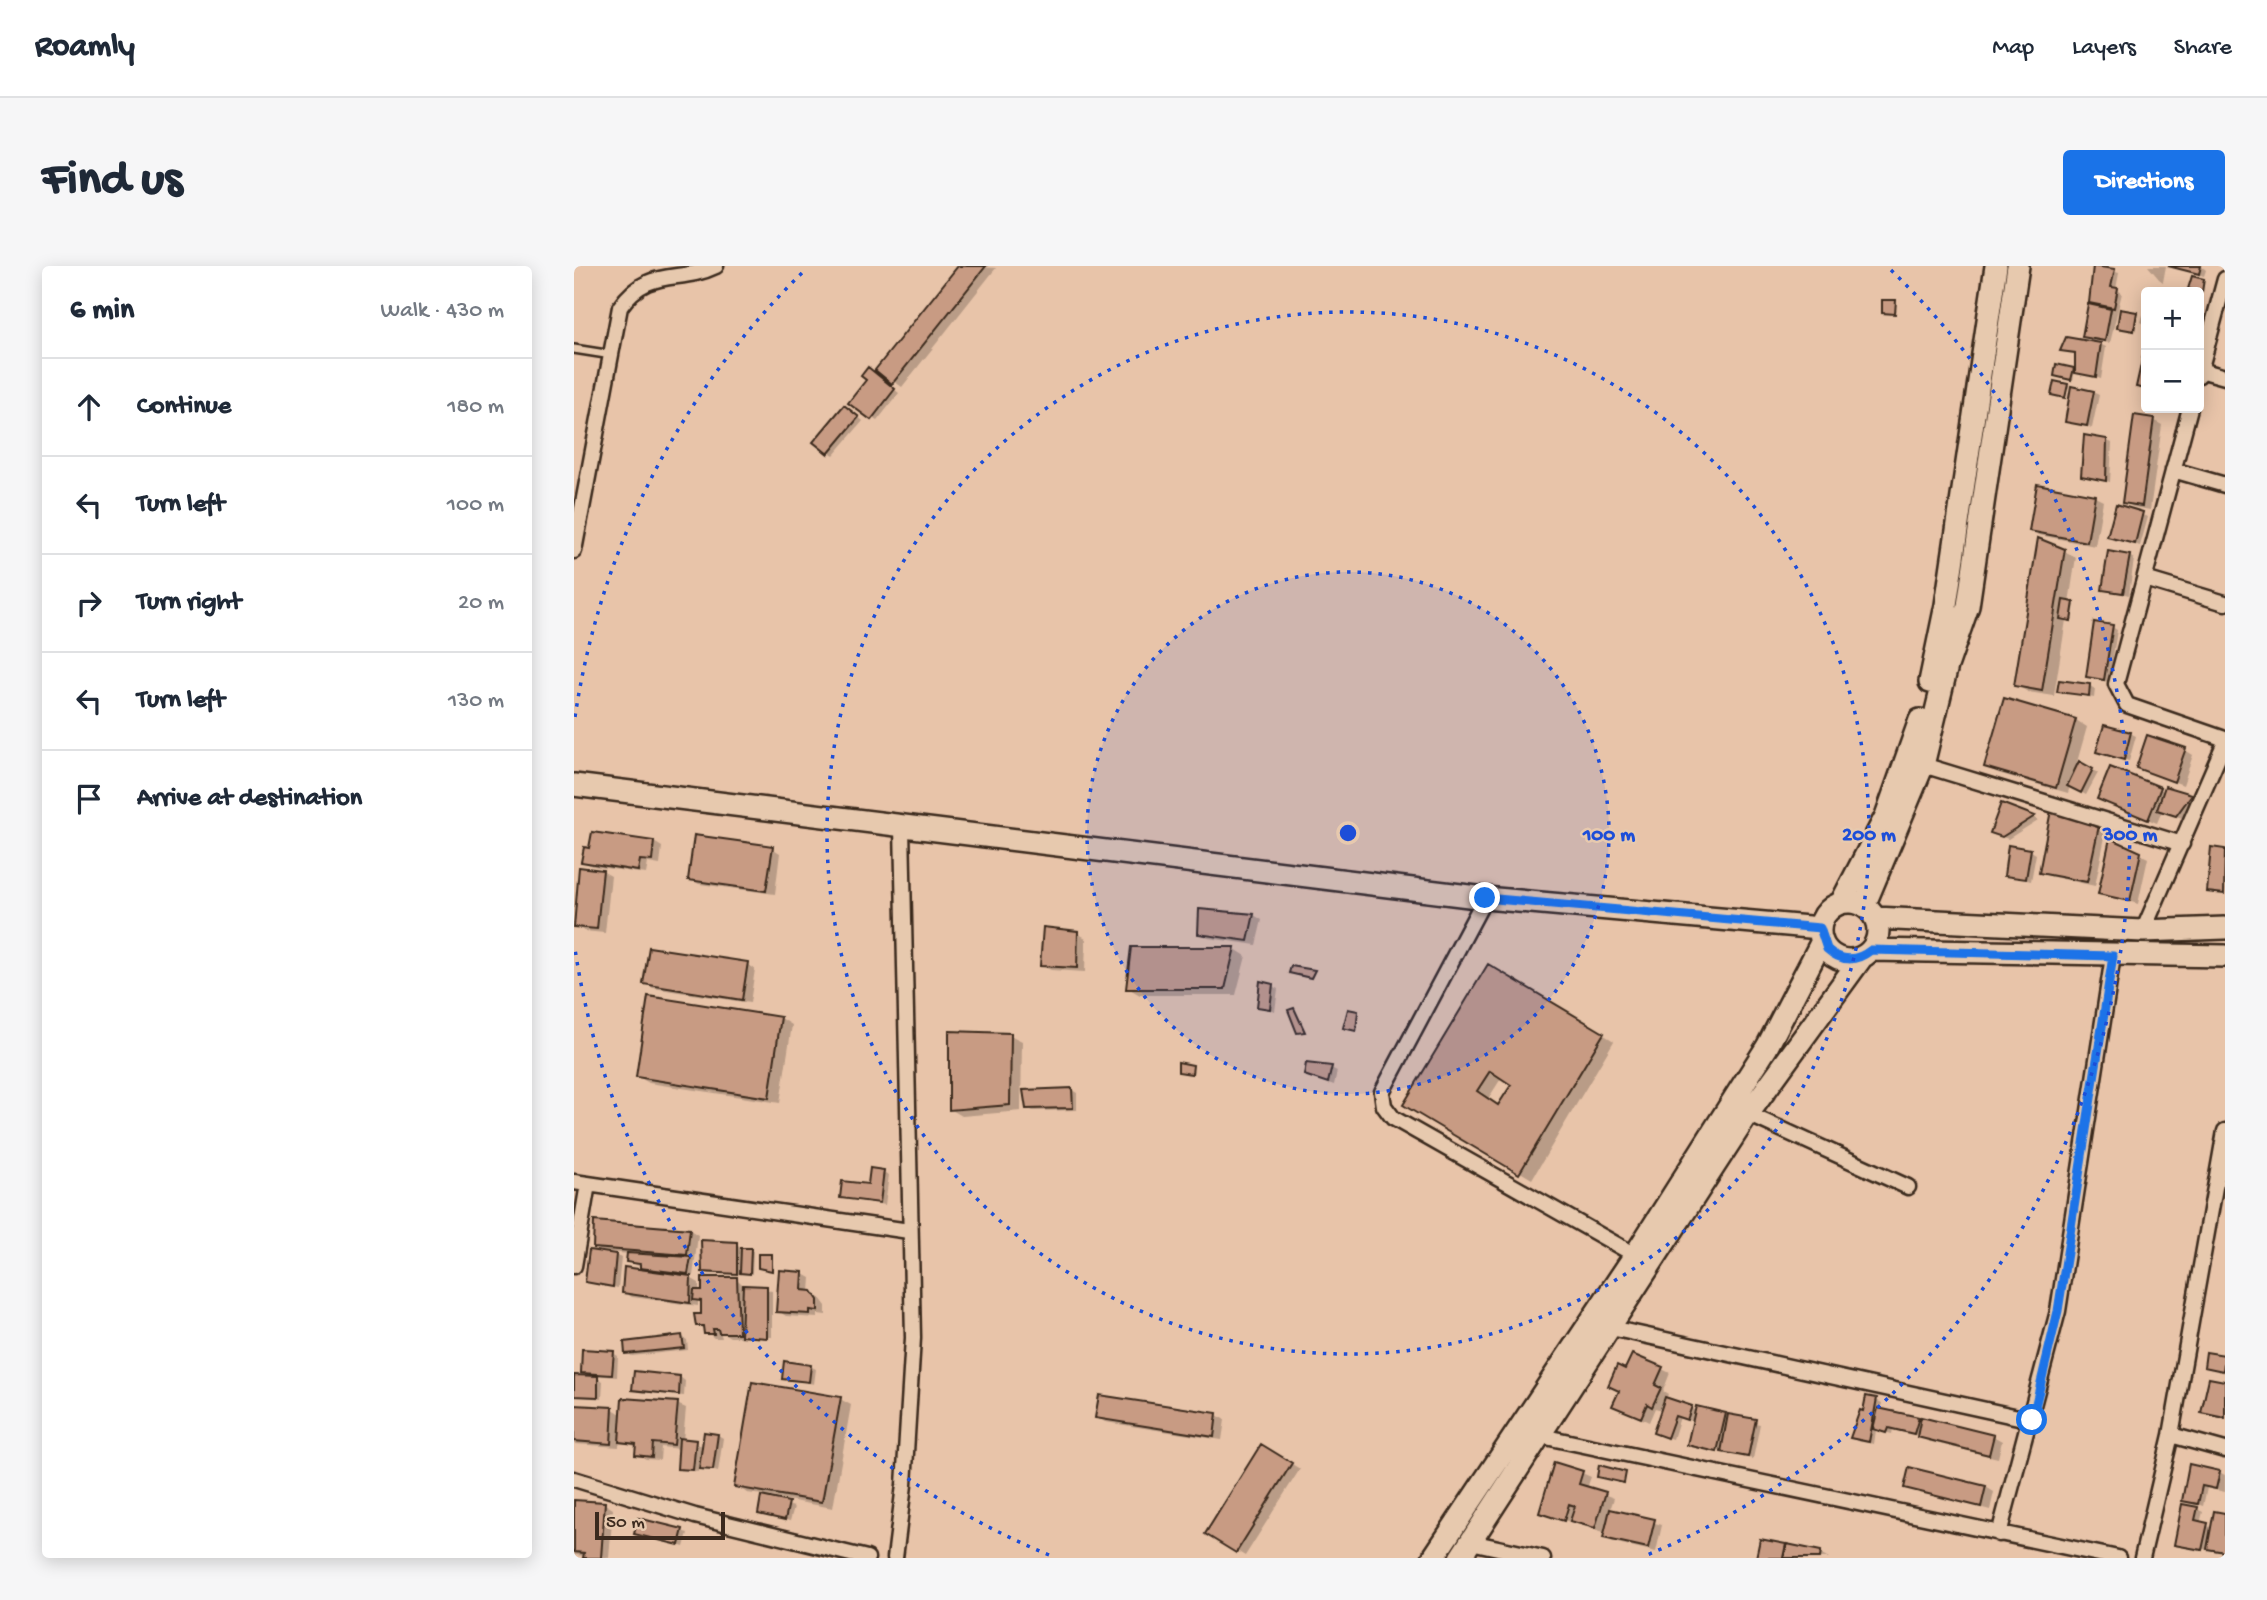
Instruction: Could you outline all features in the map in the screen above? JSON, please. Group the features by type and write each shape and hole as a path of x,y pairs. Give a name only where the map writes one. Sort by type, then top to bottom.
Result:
{"main road":[{"path":"1433,1558 1635,1255 1767,1047 1821,934 1823,917 1841,903 1886,816 1914,742 1946,605 1996,266"},
{"path":"1465,1550 1748,1114 1866,953 1878,929 1869,912 1923,765 1947,666 1968,606 2018,266"},
{"path":"574,785 1485,898 1821,934"},
{"path":"1841,903 1869,912 2143,931 2225,928"},
{"path":"1821,934 1834,956 1843,959 1866,953 2225,956"}],"street":[{"path":"574,551 620,307 627,296 653,278 698,272 716,266"},
{"path":"2204,354 2225,279"},
{"path":"2204,373 2225,377"},
{"path":"2143,931 2225,741 2127,705 2116,684 2189,413"},
{"path":"2173,470 2225,485"},
{"path":"2145,579 2225,603"},
{"path":"1923,765 2182,844"},
{"path":"895,1558 912,1372 902,827"},
{"path":"1485,898 1382,1092 1384,1106 1393,1118 1635,1255"},
{"path":"1999,1534 2032,1420 2058,1311 2113,956"},
{"path":"1748,1114 1908,1187"},
{"path":"2142,1558 2171,1435 2225,1131"},
{"path":"574,1266 581,1183 909,1231"},
{"path":"1611,1328 2032,1420"},
{"path":"2171,1435 2225,1450"},
{"path":"1541,1436 2118,1558"},
{"path":"574,1479 695,1516 867,1558"},
{"path":"1465,1550 1543,1558"}],"lane":[{"path":"574,349 613,355"}],"building":[{"path":"958,266 986,266 892,384 875,370"},
{"path":"2093,266 2115,269 2111,287 2118,288 2114,308 2089,303"},
{"path":"2168,266 2201,266 2199,274"},
{"path":"2192,276 2204,279 2203,287 2189,287"},
{"path":"1882,300 1896,300 1895,314 1882,313"},
{"path":"2088,304 2111,309 2105,341 2082,337"},
{"path":"2120,309 2137,312 2134,331 2117,328"},
{"path":"2066,337 2101,343 2096,377 2075,373 2075,353 2060,351"},
{"path":"2056,364 2074,368 2071,380 2054,376"},
{"path":"2141,364 2141,388 2136,387"},
{"path":"868,367 895,389 871,420 848,403 866,380 861,376"},
{"path":"2054,381 2068,384 2065,398 2051,395"},
{"path":"2071,386 2094,391 2087,426 2065,422"},
{"path":"844,405 859,417 828,454 813,442"},
{"path":"2134,415 2154,418 2142,506 2122,503"},
{"path":"2084,435 2107,439 2106,481 2081,476"},
{"path":"2037,484 2095,495 2087,542 2029,531"},
{"path":"2116,504 2143,512 2135,544 2107,537"},
{"path":"2038,538 2065,549 2042,691 2014,686"},
{"path":"2108,551 2130,555 2123,593 2102,590"},
{"path":"2063,600 2074,602 2071,621 2060,619"},
{"path":"2094,622 2113,625 2104,680 2086,677"},
{"path":"2059,680 2090,684 2089,696 2057,692"},
{"path":"2004,698 2076,719 2056,788 1984,767"},
{"path":"2104,725 2131,732 2124,760 2096,752"},
{"path":"2147,735 2186,748 2174,782 2136,768"},
{"path":"2079,761 2093,769 2081,793 2067,786"},
{"path":"2110,767 2161,787 2148,820 2097,799"},
{"path":"2165,786 2192,794 2176,816 2157,810"},
{"path":"2001,803 2035,816 2002,837 1990,833"},
{"path":"2051,810 2100,821 2087,882 2039,873"},
{"path":"592,832 654,841 652,861 640,860 638,871 581,862 584,847 589,848"},
{"path":"694,835 773,846 766,891 688,880"},
{"path":"2110,838 2141,852 2130,901 2098,894"},
{"path":"2008,845 2031,849 2026,879 2004,876"},
{"path":"2211,847 2225,849 2224,894 2207,892"},
{"path":"579,867 603,870 597,929 574,927"},
{"path":"1199,909 1254,914 1248,941 1198,934"},
{"path":"1043,927 1078,931 1077,968 1040,966"},
{"path":"649,947 748,962 742,1000 643,984"},
{"path":"1131,947 1235,947 1225,989 1126,989"},
{"path":"1488,964 1604,1033 1519,1174 1403,1105","holes":["1490,1071 1511,1085 1498,1105 1477,1091"]},
{"path":"1291,966 1315,970 1311,978 1289,973"},
{"path":"1260,981 1273,984 1270,1009 1257,1007"},
{"path":"648,996 781,1017 769,1098 636,1077"},
{"path":"1294,1008 1305,1032 1297,1033 1288,1010"},
{"path":"1348,1009 1358,1011 1356,1031 1343,1028"},
{"path":"949,1031 1011,1033 1010,1105 949,1110"},
{"path":"1178,1062 1193,1065 1192,1074 1178,1072"},
{"path":"1306,1063 1332,1066 1328,1083 1304,1075"},
{"path":"1072,1088 1073,1108 1026,1109 1023,1090"},
{"path":"870,1168 884,1170 880,1203 840,1198 842,1181 868,1184"},
{"path":"594,1221 690,1229 687,1255 593,1248"},
{"path":"701,1240 737,1242 737,1274 702,1272"},
{"path":"741,1248 751,1248 750,1274 740,1273"},
{"path":"589,1250 616,1254 613,1287 585,1282"},
{"path":"627,1253 691,1257 688,1274 640,1268 640,1264 626,1262"},
{"path":"758,1254 772,1254 772,1271 758,1268"},
{"path":"624,1267 691,1276 690,1303 622,1293"},
{"path":"779,1270 803,1272 802,1290 812,1291 818,1300 818,1311 810,1310 810,1314 776,1312"},
{"path":"702,1277 737,1277 739,1333 719,1333 718,1329 713,1329 714,1334 704,1334 703,1326 696,1326 694,1314 701,1314 701,1301 693,1300 694,1290 702,1290"},
{"path":"743,1285 767,1286 767,1338 741,1336"},
{"path":"682,1335 684,1348 625,1354 624,1342"},
{"path":"582,1349 614,1351 612,1375 581,1373"},
{"path":"2206,1352 2225,1355 2223,1371 2204,1367"},
{"path":"1632,1354 1663,1367 1655,1385 1661,1388 1652,1407 1647,1404 1641,1418 1612,1406 1619,1391 1608,1386 1617,1365 1625,1369"},
{"path":"784,1361 811,1365 809,1382 782,1379"},
{"path":"634,1371 680,1376 679,1395 632,1390"},
{"path":"574,1375 598,1376 598,1397 574,1396"},
{"path":"2209,1378 2225,1381 2225,1418 2201,1413"},
{"path":"752,1382 841,1397 822,1502 734,1487"},
{"path":"1099,1395 1217,1413 1214,1437 1095,1418"},
{"path":"1866,1396 1877,1398 1869,1442 1850,1438 1860,1410 1863,1411"},
{"path":"1665,1397 1692,1406 1687,1420 1675,1416 1667,1438 1653,1433"},
{"path":"622,1398 678,1402 674,1445 653,1443 652,1457 635,1455 636,1444 619,1442"},
{"path":"574,1405 613,1407 611,1444 574,1441"},
{"path":"1696,1406 1726,1413 1717,1452 1687,1445"},
{"path":"1878,1408 1919,1417 1914,1434 1888,1428 1886,1433 1873,1429"},
{"path":"1728,1414 1756,1419 1748,1457 1721,1452"},
{"path":"1921,1417 1994,1435 1989,1455 1917,1437"},
{"path":"704,1432 718,1434 713,1470 699,1469"},
{"path":"679,1438 696,1440 693,1470 677,1469"},
{"path":"1261,1444 1292,1463 1236,1553 1205,1534"},
{"path":"1554,1462 1583,1471 1579,1484 1606,1492 1595,1528 1570,1521 1575,1506 1569,1504 1564,1521 1539,1513"},
{"path":"2189,1464 2220,1471 2216,1489 2202,1486 2198,1504 2182,1501"},
{"path":"1599,1465 1626,1472 1624,1483 1597,1477"},
{"path":"1909,1467 1986,1486 1981,1507 1904,1488"},
{"path":"761,1496 789,1502 785,1520 758,1514"},
{"path":"574,1500 605,1502 601,1558 583,1558 584,1553 574,1552"},
{"path":"2182,1504 2198,1507 2195,1520 2208,1523 2202,1550 2174,1545"},
{"path":"1610,1509 1655,1519 1648,1548 1603,1538"},
{"path":"2214,1511 2225,1513 2225,1552 2207,1549"},
{"path":"638,1518 683,1529 679,1545 634,1534"},
{"path":"1760,1539 1786,1544 1783,1558 1756,1558"},
{"path":"1787,1544 1821,1551 1820,1558 1784,1558"}],"route":[{"path":"1485,898 1820,928 1822,941 1827,949 1834,956 1843,959 1862,957 1871,950 1971,950 2113,956 2058,1311 2032,1420"}]}
